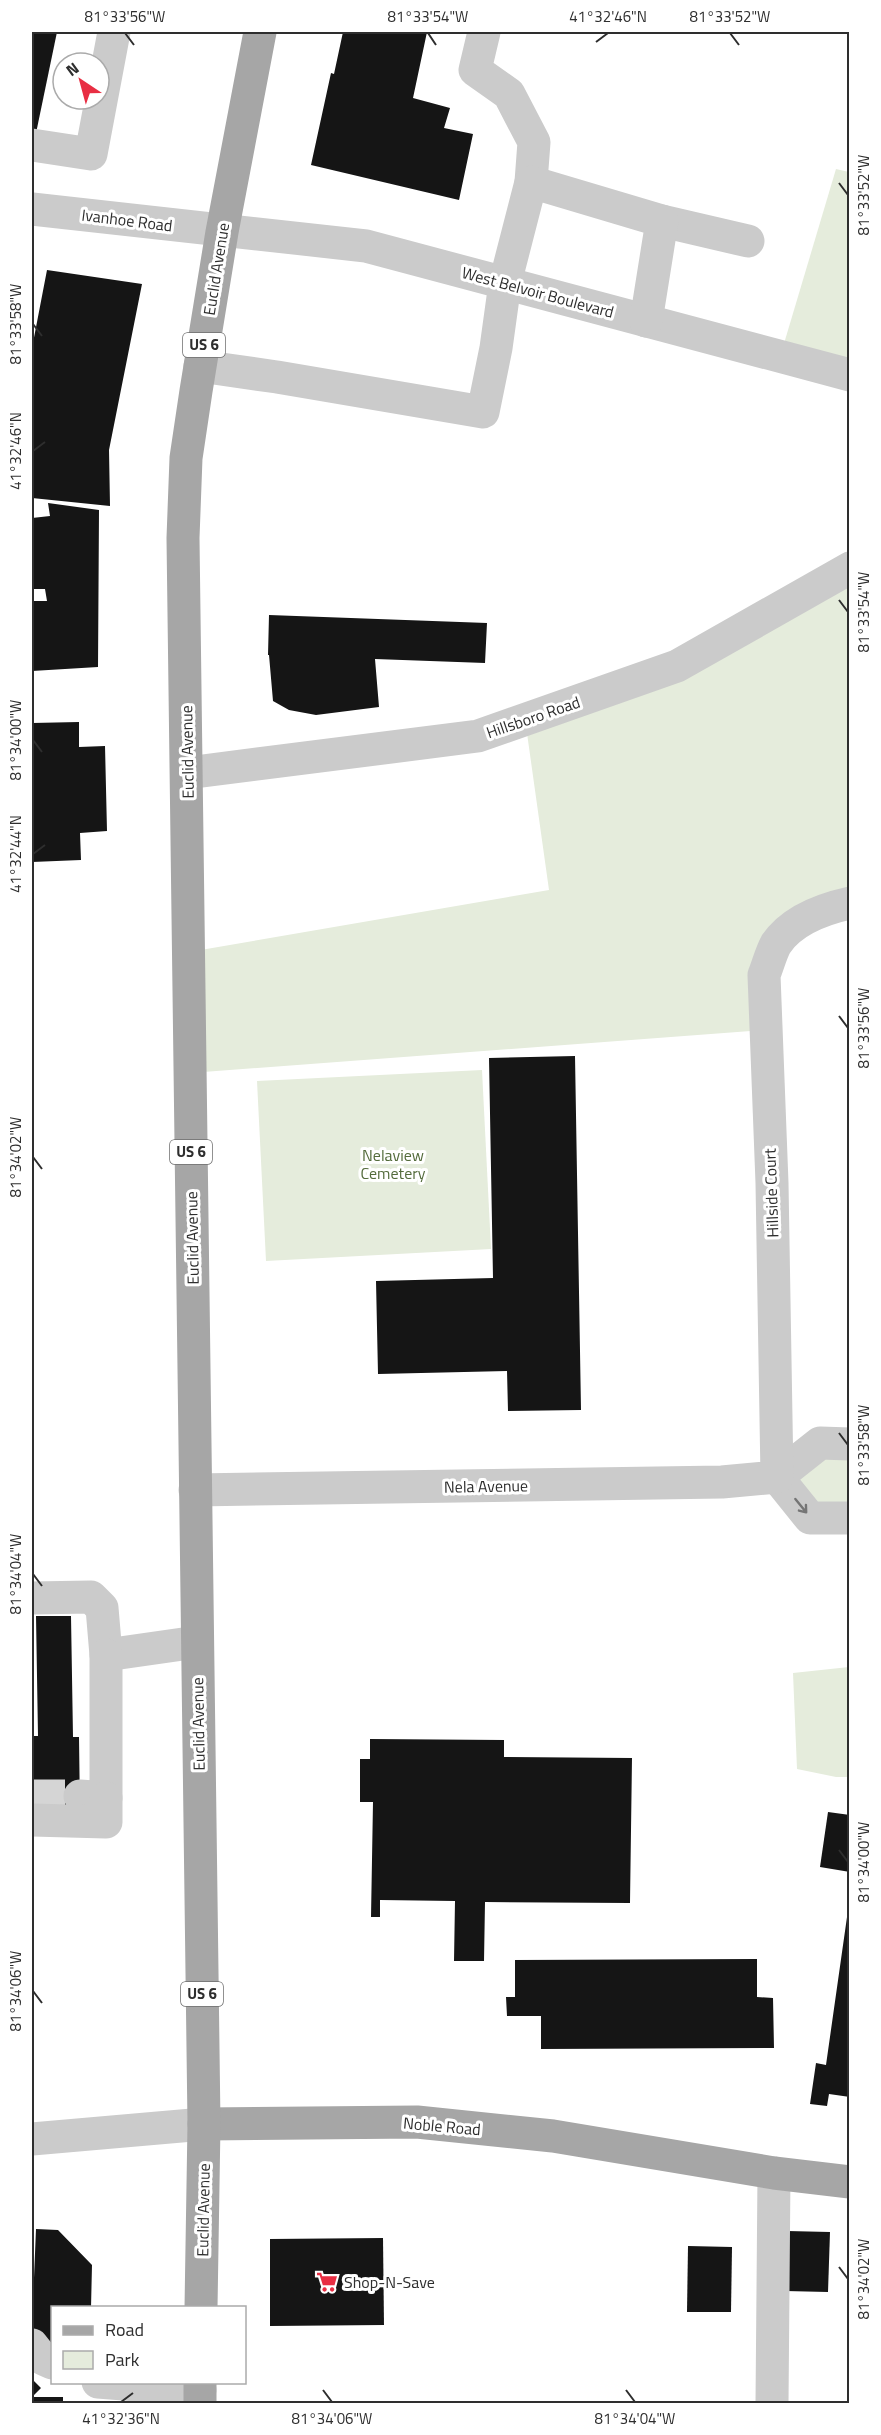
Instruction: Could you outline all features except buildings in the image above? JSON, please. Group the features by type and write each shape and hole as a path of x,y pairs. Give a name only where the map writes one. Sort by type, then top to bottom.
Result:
{"main road":[{"name":"Euclid Avenue","path":"201,2306 204,2124 188,773 183,538 186,458 200,366 222,232 260,32"},
{"name":"Noble Road","path":"204,2124 417,2122 553,2136 774,2173 849,2182"}],"street":[{"path":"32,145 91,154 114,32"},
{"path":"200,366 483,412 496,348 505,283 531,182 534,142 509,94 475,70 483,32"},
{"path":"531,182 748,242"},
{"name":"Ivanhoe Road","path":"32,209 222,232"},
{"path":"646,321 662,220"},
{"name":"West Belvoir Boulevard","path":"222,232 366,246 849,375"},
{"name":"Hillsboro Road","path":"188,773 478,736 677,666 849,568"},
{"name":"Hillside Court","path":"777,1477 772,1183 764,975 776,944 800,921 830,907 849,903"},
{"path":"849,1444 819,1443 777,1477 810,1518 849,1518"},
{"name":"Nela Avenue","path":"195,1490 722,1482 777,1477"},
{"path":"32,1598 92,1597 102,1608 106,1654 106,1737 93,1797 106,1822 32,1820"},
{"path":"106,1654 197,1642"},
{"name":"Noble Road","path":"32,2139 204,2124"},
{"path":"772,2403 774,2173"},
{"path":"32,2345 43,2359 51,2363"},
{"path":"118,2384 200,2392"}],"green space":[{"path":"836,169 849,172 849,375 780,357"},
{"path":"849,568 849,903 776,944 765,1030 190,1073 189,952 549,890 525,719"},
{"name":"Nelaview Cemetery","path":"482,1070 491,1249 266,1261 257,1081"},
{"path":"849,1444 849,1518 810,1518 777,1477"},
{"path":"849,1667 849,1777 836,1777 797,1769 793,1673"}],"tunnel":[{"path":"32,1796 80,1796"}],"place":[{"name":"Shop-N-Save","path":"327,2282"}]}
